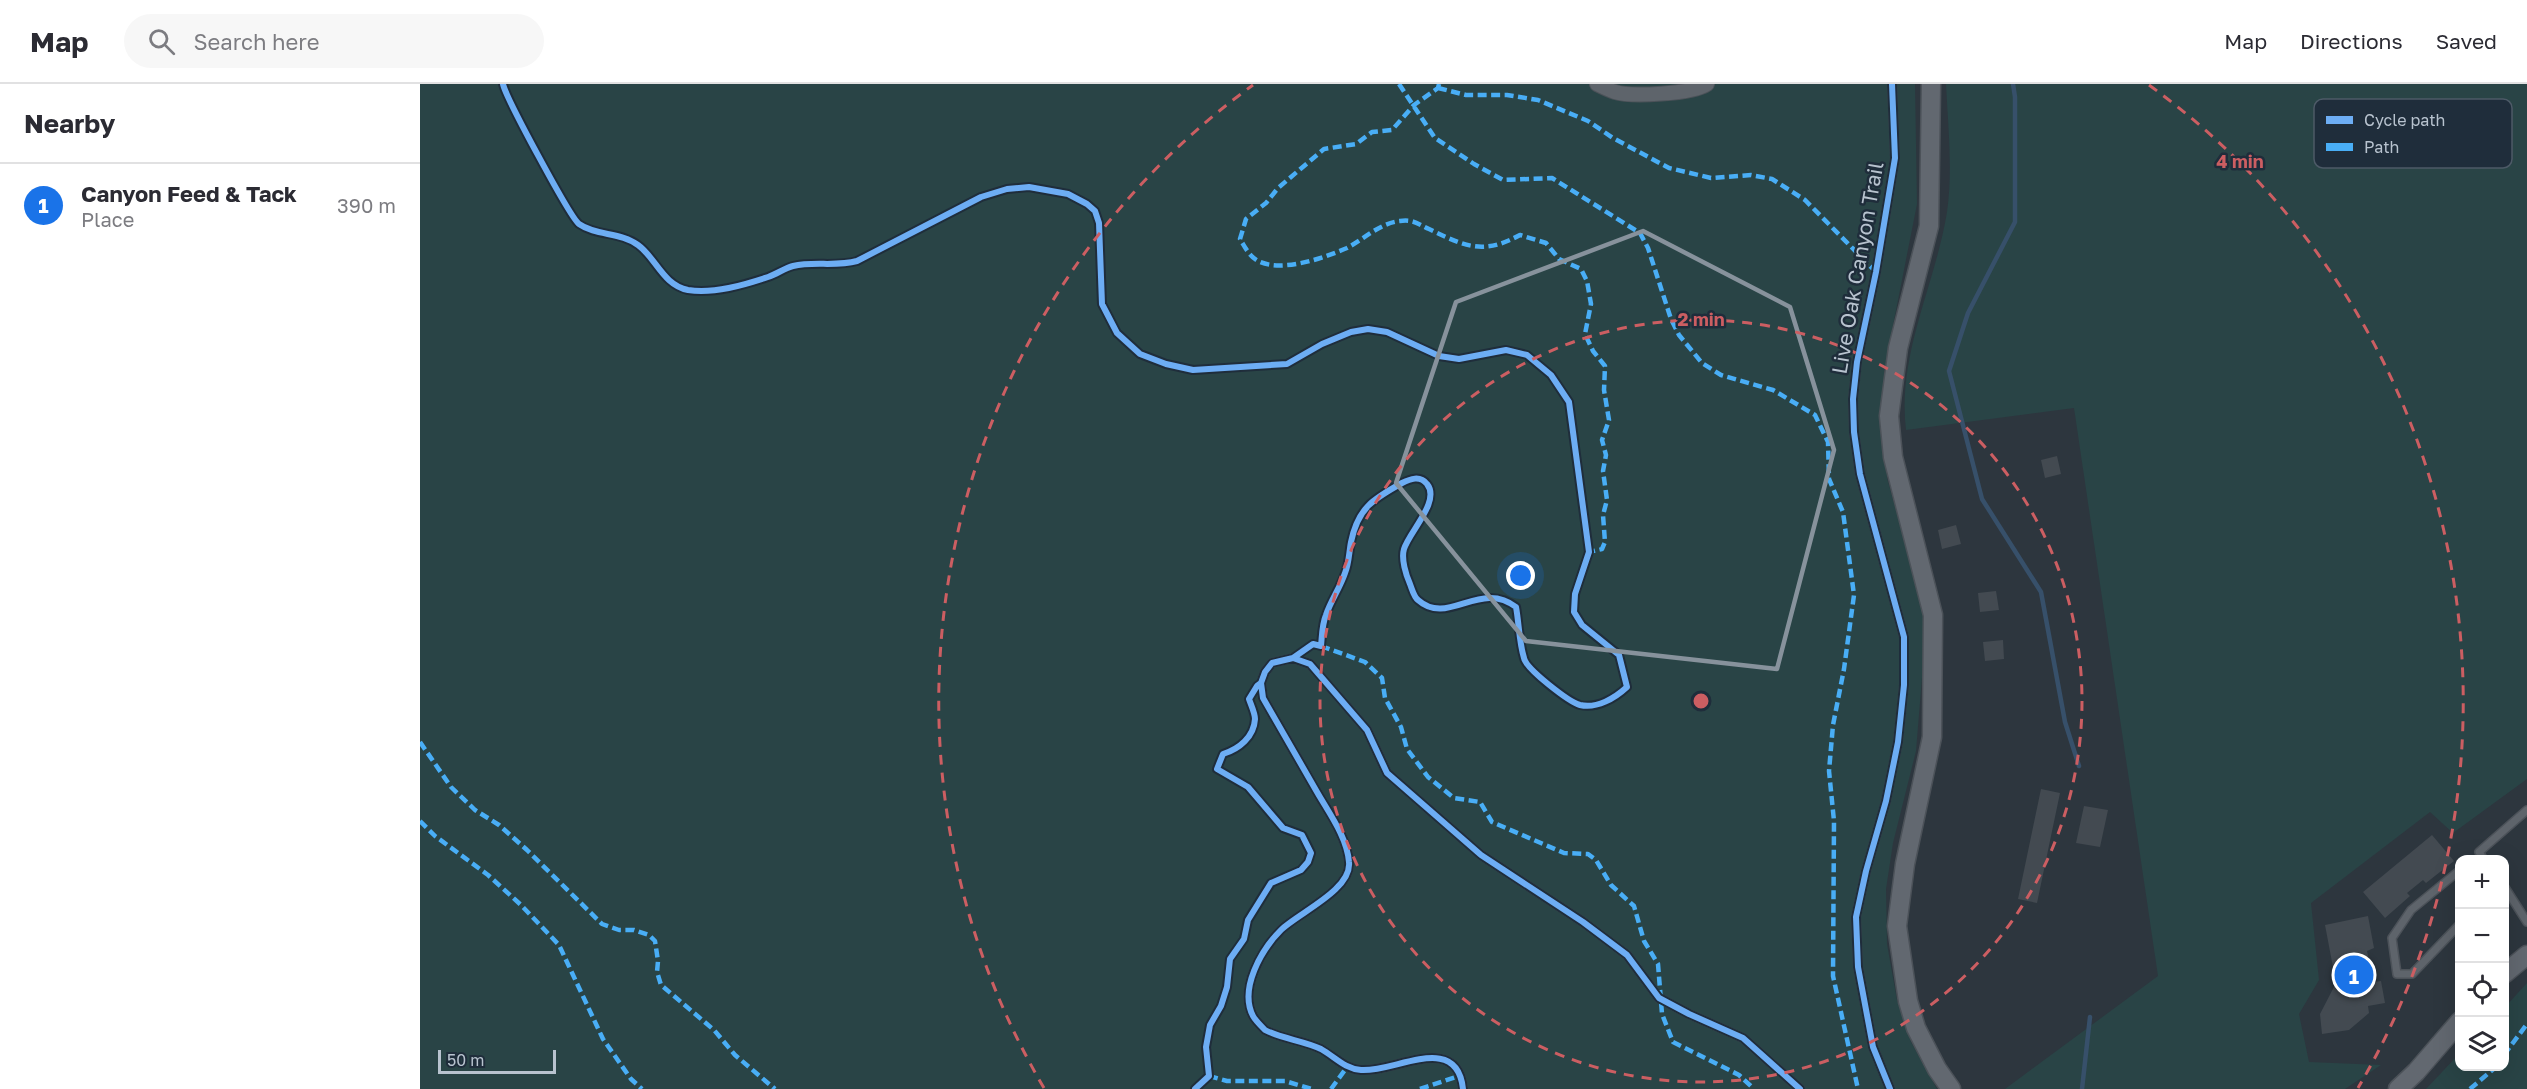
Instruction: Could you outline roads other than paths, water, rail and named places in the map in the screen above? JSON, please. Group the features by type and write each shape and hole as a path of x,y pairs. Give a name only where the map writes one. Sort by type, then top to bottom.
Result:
{"main road":[{"path":"1931,84 1929,226 1898,348 1888,416 1893,457 1933,615 1932,737 1905,864 1897,926 1908,1001 1916,1028 1937,1069 1951,1089"},
{"path":"2509,971 2527,955"},
{"path":"2398,1089 2455,1027"}],"street":[{"path":"1597,84 1616,93 1670,93 1700,89 1707,84"}],"lane":[{"name":"Live Oak Canyon Trail","path":"1890,1089 1871,1035 1858,968 1856,917 1866,871 1886,801 1898,742 1904,685 1904,637 1860,474 1854,432 1853,399 1857,362 1876,272 1895,158 1892,84"},
{"path":"1463,1089 1462,1075 1457,1067 1444,1061 1418,1058 1379,1069 1347,1067 1321,1049 1265,1030 1254,1017 1248,998 1251,979 1264,953 1281,930 1343,882 1349,863 1340,833 1263,698 1261,683 1272,663 1293,658 1310,664 1367,730 1387,773 1481,855 1583,922 1627,956 1659,998 1743,1038 1800,1089"},
{"path":"2481,855 2479,852 2527,810"},
{"path":"2455,874 2411,910 2392,938 2397,974 2412,974 2455,929"},
{"path":"2509,893 2527,922"}],"waterway":[{"path":"2013,84 2015,97 2015,222 1968,313 1949,371 1982,499 2041,592 2065,722 2079,766"},
{"path":"2082,1089 2090,1017"}],"place":[{"name":"Canyon Feed & Tack","path":"2354,975"}]}
